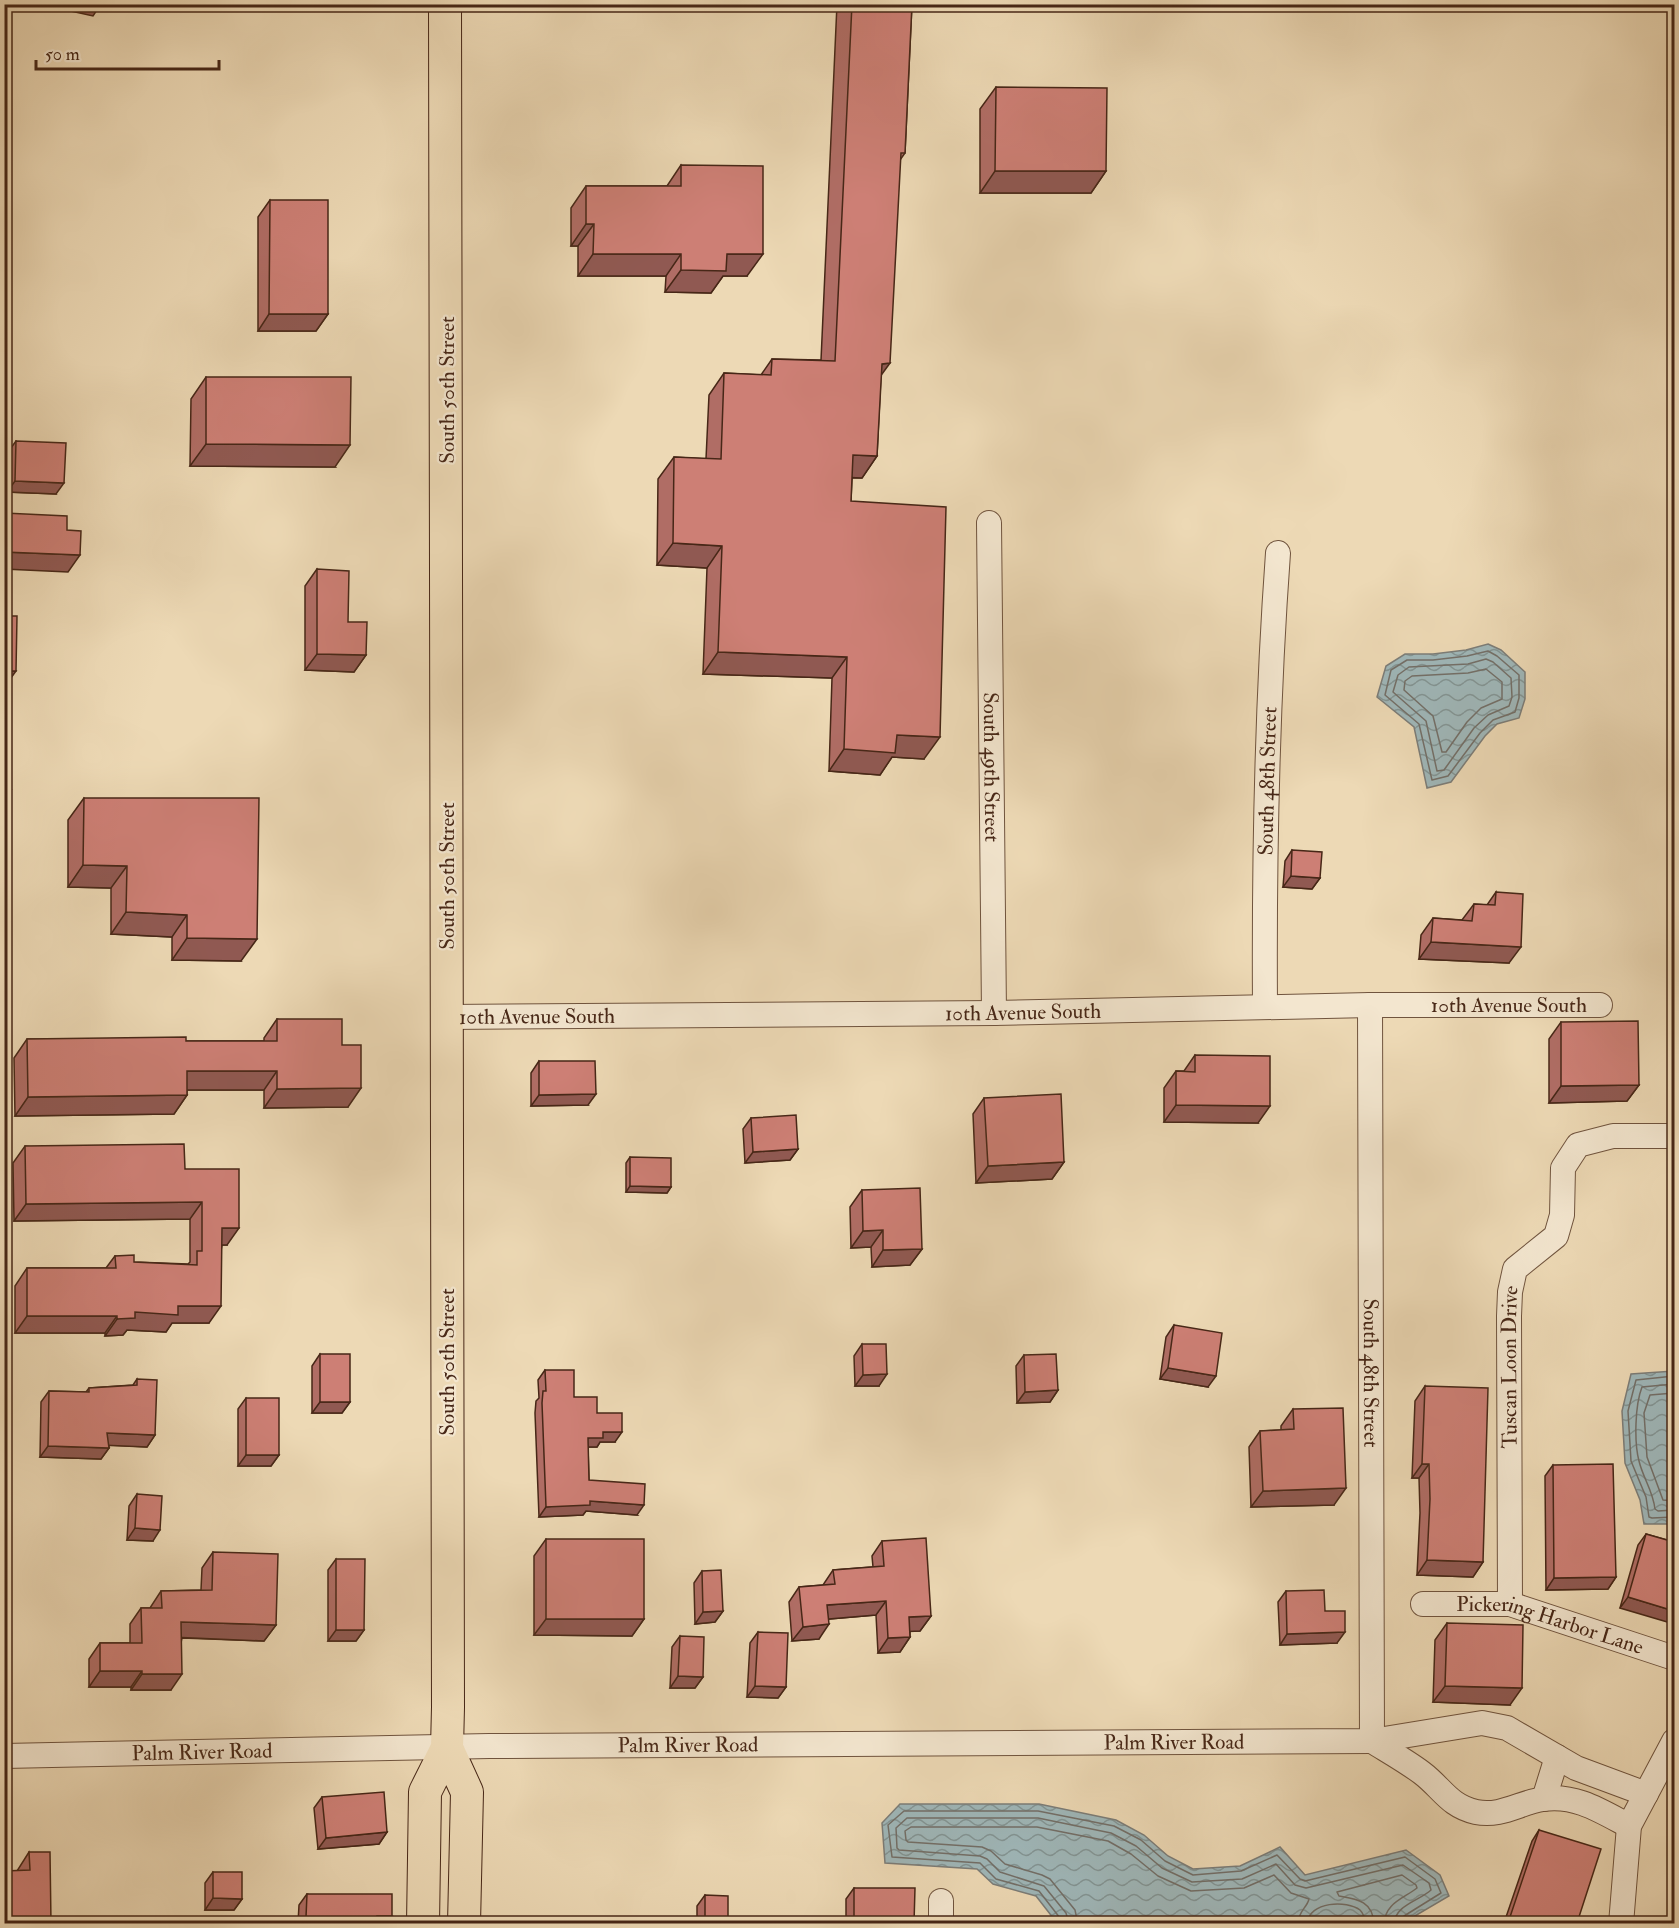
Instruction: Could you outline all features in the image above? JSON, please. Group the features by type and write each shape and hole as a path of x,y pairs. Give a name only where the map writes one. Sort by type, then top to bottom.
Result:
{"main road":[{"name":"South 50th Street","path":"446,4 447,1748 467,1792 464,1923"},
{"name":"South 50th Street","path":"423,1923 425,1792 447,1748"}],"street":[{"name":"South 49th Street","path":"989,523 994,1013"},
{"name":"South 48th Street","path":"1266,1008 1264,874 1268,720 1278,552"},
{"name":"10th Avenue South","path":"447,1017 994,1013 1370,1005 1600,1005"},
{"name":"South 48th Street","path":"1370,1005 1372,1741"},
{"name":"Tuscan Loon Drive","path":"1510,1604 1509,1316 1510,1292 1515,1269 1556,1236 1562,1215 1563,1168 1578,1145 1613,1136 1674,1136"},
{"name":"Pickering Harbor Lane","path":"1423,1604 1510,1604 1674,1658"},
{"name":"Palm River Road","path":"4,1756 898,1743 1372,1741 1482,1723 1507,1728 1576,1768 1646,1794"},
{"path":"1372,1741 1422,1773 1459,1807 1492,1814 1544,1799 1568,1799 1587,1804 1629,1826"},
{"path":"1621,1923 1629,1826 1674,1741"},
{"path":"1544,1799 1557,1757"}],"water":[{"path":"1488,644 1501,650 1525,672 1525,699 1519,718 1497,724 1485,736 1451,782 1427,788 1414,727 1377,697 1386,666 1405,654 1433,654 1466,650"},
{"path":"1674,1371 1674,1523 1644,1524 1640,1500 1625,1463 1622,1411 1631,1374"},
{"path":"900,1804 1039,1804 1116,1820 1144,1835 1168,1856 1193,1869 1240,1866 1280,1847 1305,1875 1406,1850 1440,1875 1449,1896 1403,1923 1371,1923 1332,1918 1310,1924 1057,1923 1036,1896 993,1884 977,1869 885,1863 882,1823"}],"building":[{"path":"852,4 912,4 905,153 901,153 890,363 882,364 877,456 853,455 851,501 946,507 940,737 897,735 895,753 844,749 847,657 718,652 722,546 673,543 674,457 721,459 724,373 771,375 772,359 835,361"},
{"path":"996,87 1107,88 1106,171 995,171"},
{"path":"681,165 763,166 763,254 727,254 726,271 681,270 681,254 593,254 594,224 586,224 586,186 681,186"},
{"path":"270,200 328,200 328,314 269,314"},
{"path":"206,377 351,377 350,445 206,444"},
{"path":"16,441 66,443 64,483 15,481"},
{"path":"4,513 67,516 67,530 81,531 80,555 4,552"},
{"path":"317,569 349,571 348,622 367,622 366,655 317,654"},
{"path":"4,616 17,616 16,671 4,671"},
{"path":"4,747 11,747 11,790 4,790"},
{"path":"84,798 259,798 257,939 187,938 187,915 126,912 127,866 83,865"},
{"path":"1292,850 1322,852 1320,878 1291,876"},
{"path":"1496,892 1523,894 1521,947 1431,942 1433,918 1472,921 1474,904 1495,905"},
{"path":"277,1019 342,1019 342,1045 361,1045 361,1088 277,1089 277,1071 187,1071 187,1095 28,1097 27,1039 186,1037 186,1041 277,1041"},
{"path":"1638,1021 1639,1085 1561,1086 1561,1022"},
{"path":"1195,1055 1270,1056 1270,1106 1176,1105 1176,1071 1195,1072"},
{"path":"539,1061 595,1061 596,1094 539,1095"},
{"path":"1061,1094 1064,1162 988,1166 984,1098"},
{"path":"796,1115 798,1149 753,1152 751,1118"},
{"path":"184,1144 185,1169 239,1169 239,1228 222,1228 221,1306 178,1306 178,1315 135,1312 135,1318 117,1319 117,1316 27,1316 27,1268 116,1268 115,1256 134,1255 134,1262 197,1265 197,1251 202,1251 202,1202 26,1204 25,1146"},
{"path":"630,1157 671,1158 671,1187 630,1186"},
{"path":"920,1188 922,1249 883,1250 883,1230 863,1231 862,1190"},
{"path":"1174,1325 1222,1333 1216,1376 1168,1368"},
{"path":"862,1344 886,1344 887,1374 863,1375"},
{"path":"320,1354 350,1354 350,1402 320,1402"},
{"path":"1056,1354 1058,1390 1025,1392 1024,1355"},
{"path":"545,1370 574,1370 574,1397 597,1397 597,1413 622,1413 622,1432 603,1432 603,1438 588,1438 589,1480 645,1484 644,1505 590,1501 590,1505 546,1507 542,1403 543,1391 546,1391"},
{"path":"137,1379 157,1380 155,1435 107,1433 109,1448 48,1446 49,1391 89,1392 89,1388 137,1385"},
{"path":"1425,1386 1488,1388 1483,1562 1427,1560 1429,1464 1422,1464"},
{"path":"246,1398 279,1398 279,1455 246,1455"},
{"path":"1343,1408 1346,1488 1263,1491 1260,1431 1294,1429 1293,1409"},
{"path":"1613,1464 1616,1577 1554,1578 1553,1465"},
{"path":"137,1494 162,1496 160,1530 135,1528"},
{"path":"1646,1534 1674,1542 1674,1611 1628,1597"},
{"path":"926,1538 931,1616 909,1617 910,1637 888,1638 886,1601 827,1605 829,1624 803,1627 799,1587 835,1584 833,1570 884,1566 882,1541"},
{"path":"546,1539 644,1539 644,1619 546,1619"},
{"path":"213,1552 278,1554 276,1625 181,1622 182,1674 100,1671 100,1643 142,1643 141,1608 162,1608 161,1591 212,1590"},
{"path":"336,1559 365,1559 364,1630 336,1630"},
{"path":"721,1570 723,1611 703,1612 702,1571"},
{"path":"1324,1590 1325,1611 1345,1611 1345,1632 1287,1634 1286,1591"},
{"path":"1447,1623 1523,1625 1522,1688 1445,1686"},
{"path":"758,1632 788,1633 786,1687 755,1686"},
{"path":"680,1636 704,1637 703,1677 678,1676"},
{"path":"384,1792 387,1832 326,1838 322,1797"},
{"path":"1539,1830 1601,1849 1577,1923 1508,1923"},
{"path":"29,1852 50,1852 51,1923 4,1923 4,1871 30,1870"},
{"path":"213,1872 242,1872 242,1899 213,1898"},
{"path":"854,1888 915,1888 914,1923 854,1923"},
{"path":"307,1894 392,1894 392,1916 377,1916 377,1923 349,1923 349,1919 306,1917"},
{"path":"705,1895 728,1896 728,1923 705,1923"},
{"path":"1482,1919 1483,1923 1467,1923"}]}
